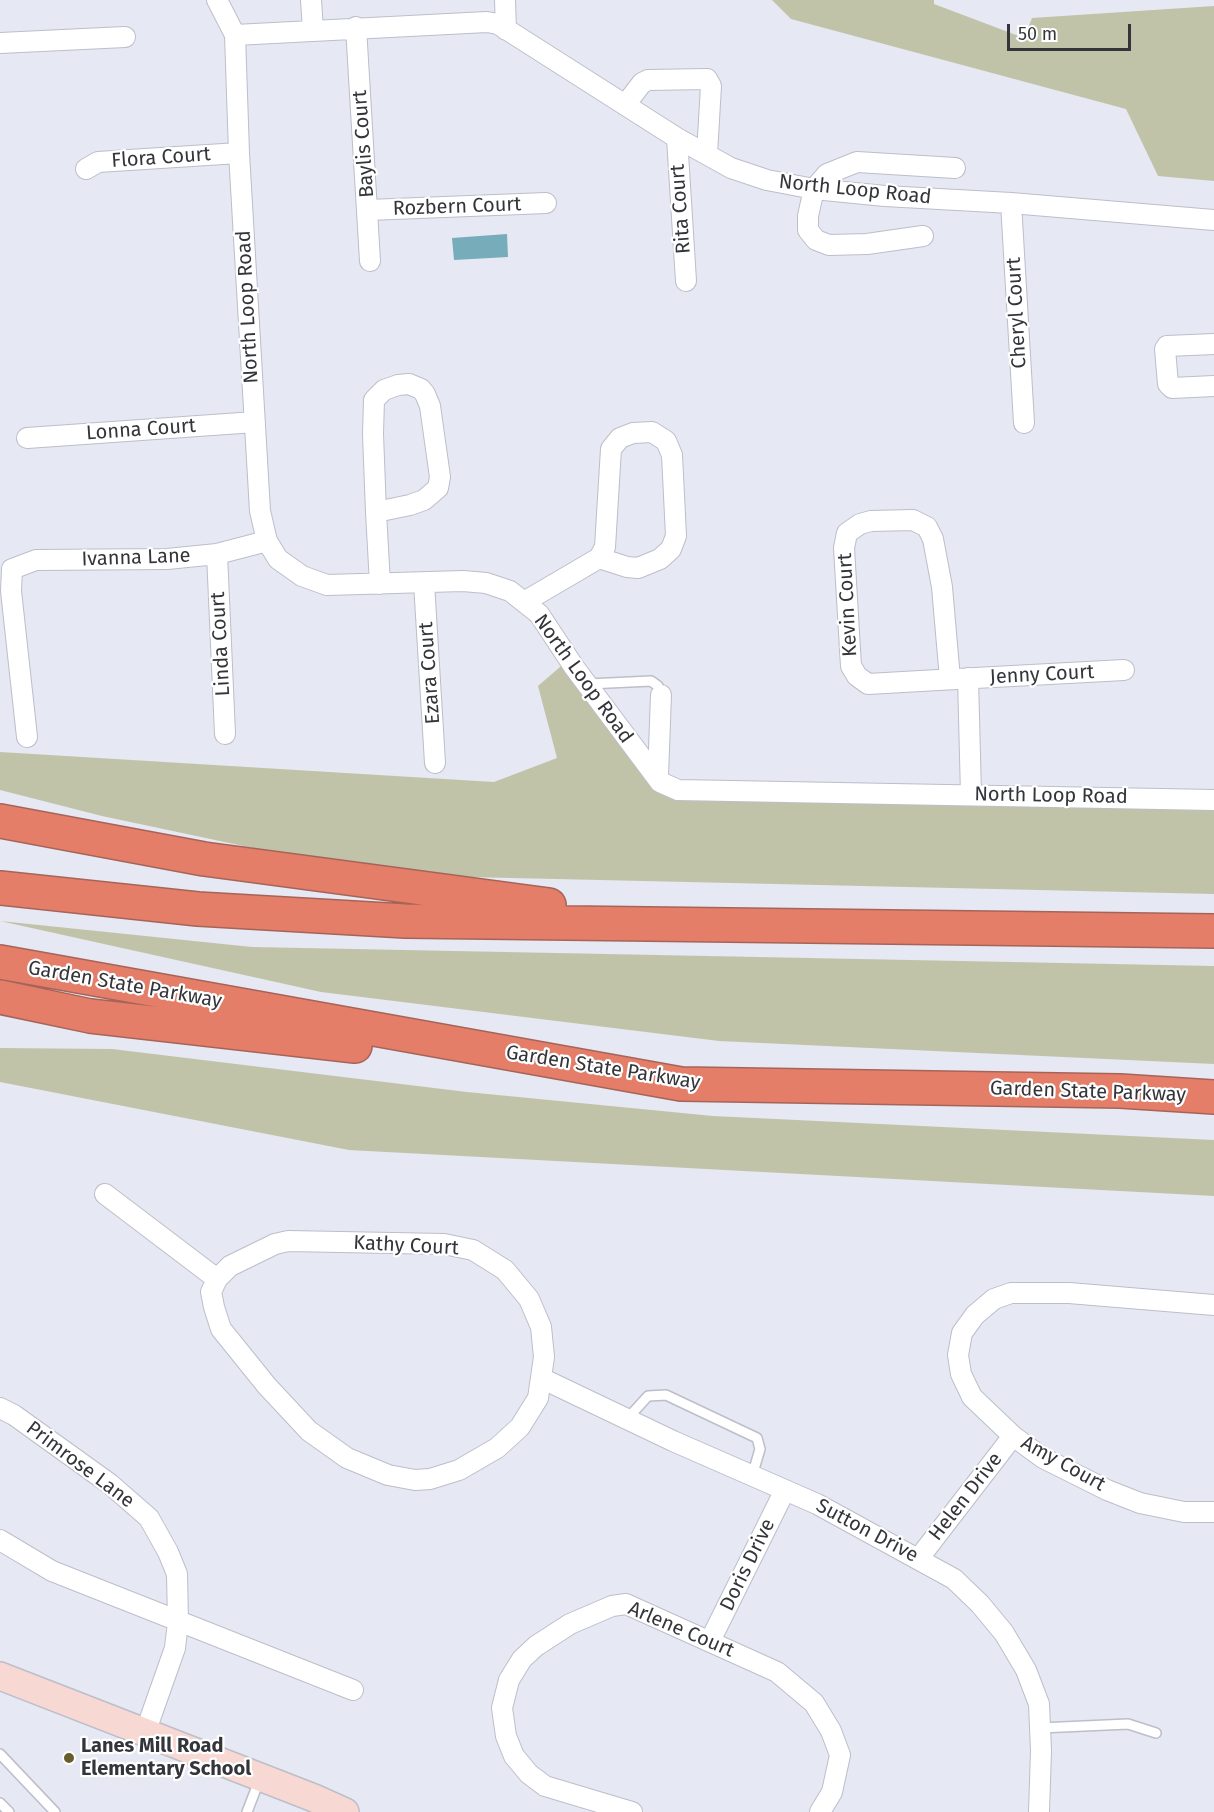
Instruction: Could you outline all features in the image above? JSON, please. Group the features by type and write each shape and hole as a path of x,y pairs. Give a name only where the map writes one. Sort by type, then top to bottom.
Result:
{"highway":[{"path":"0,821 204,859 691,924"},
{"path":"0,888 198,909 405,921 1214,931"},
{"name":"Garden State Parkway","path":"0,962 681,1084 1120,1091 1214,1097"},
{"path":"0,997 90,1016 681,1084"}],"main road":[{"path":"0,1677 345,1812"}],"street":[{"path":"217,0 235,35"},
{"path":"311,0 313,30"},
{"path":"505,0 506,30"},
{"name":"North Loop Road","path":"1214,220 1011,203 885,196 814,189 767,180 731,168 677,138 498,24 487,22 356,27 235,35 239,153 261,511 267,541 278,559 302,576 327,585 463,581 486,583 510,591 539,614 586,684 660,782 678,790 1214,800"},
{"name":"Baylis Court","path":"356,27 370,261"},
{"path":"0,43 125,37"},
{"path":"625,105 642,83 648,80 707,79 711,86 707,154"},
{"name":"Rita Court","path":"677,138 686,280"},
{"name":"Flora Court","path":"86,169 98,162 239,153"},
{"path":"923,236 867,244 829,245 816,240 808,230 808,216 814,189 827,174 857,162 955,168"},
{"name":"Rozbern Court","path":"368,210 546,203"},
{"name":"Cheryl Court","path":"1011,203 1023,423"},
{"path":"1214,344 1167,346 1165,349 1168,384 1172,388 1214,386"},
{"path":"376,512 424,500 438,488 440,477 430,406 421,389 409,384 384,390 374,400 373,434 376,512 380,584"},
{"name":"Lonna Court","path":"27,438 255,422"},
{"path":"524,602 599,558 605,547 611,449 620,438 633,433 652,432 666,441 672,455 676,536 671,549 660,559 638,568 599,558"},
{"name":"Kevin Court","path":"871,520 913,520 927,527 933,539 959,679 868,684 856,676 851,666 844,548 847,533 871,520"},
{"name":"Ivanna Lane","path":"27,737 10,591 12,569 36,560 167,559 217,554 267,541"},
{"name":"Linda Court","path":"217,554 225,734"},
{"name":"Ezara Court","path":"424,583 435,763"},
{"name":"Jenny Court","path":"971,795 959,679 1124,670"},
{"path":"660,782 658,776 661,695"},
{"path":"105,1194 217,1279"},
{"name":"Kathy Court","path":"288,1241 444,1244 473,1250 505,1270 529,1299 541,1327 544,1357 538,1398 520,1427 497,1448 459,1470 430,1479 415,1480 388,1475 347,1458 309,1431 267,1386 221,1329 212,1292 217,1279 230,1266 275,1244 288,1241"},
{"name":"Amy Court","path":"1214,1305 1069,1293 1011,1293 994,1299 975,1315 962,1333 958,1355 961,1374 972,1397 1013,1436 1043,1458 1140,1503 1184,1512 1214,1512"},
{"name":"Sutton Drive","path":"541,1377 627,1419 817,1504 954,1579 980,1604 1004,1633 1030,1679 1039,1704 1039,1812"},
{"name":"Primrose Lane","path":"0,1408 14,1415 110,1484 149,1518 168,1552 177,1574 176,1648 145,1733"},
{"name":"Helen Drive","path":"919,1558 1013,1436"},
{"name":"Doris Drive","path":"710,1641 785,1490"},
{"path":"0,1540 52,1571 353,1690"},
{"name":"Arlene Court","path":"632,1812 546,1786 529,1774 514,1756 506,1736 502,1708 509,1680 522,1659 536,1646 570,1624 612,1606 626,1604 777,1672 814,1703 831,1731 840,1755 832,1792 820,1812"}],"lane":[{"path":"586,684 651,681 658,686 661,695"},
{"path":"627,1419 648,1396 666,1395 757,1438 760,1449 752,1476"},
{"path":"1040,1728 1128,1724 1156,1733"},
{"path":"0,1754 55,1812"},
{"path":"247,1812 260,1777"},
{"path":"0,1803 9,1812"}],"green space":[{"path":"772,0 934,0 934,4 1024,38 1032,18 1214,6 1214,181 1158,176 1126,109 791,19"},
{"path":"567,661 670,789 1214,801 1214,894 380,875 102,816 0,790 0,752 494,782 557,758 538,686"},
{"path":"0,921 252,947 1214,966 1214,1064 719,1041 321,992"},
{"path":"0,1048 112,1049 467,1092 713,1116 1214,1140 1214,1196 349,1150 0,1082"}],"water":[{"path":"507,234 508,257 454,260 452,238"}],"place":[{"name":"Lanes Mill Road Elementary School","path":"69,1758"}]}
